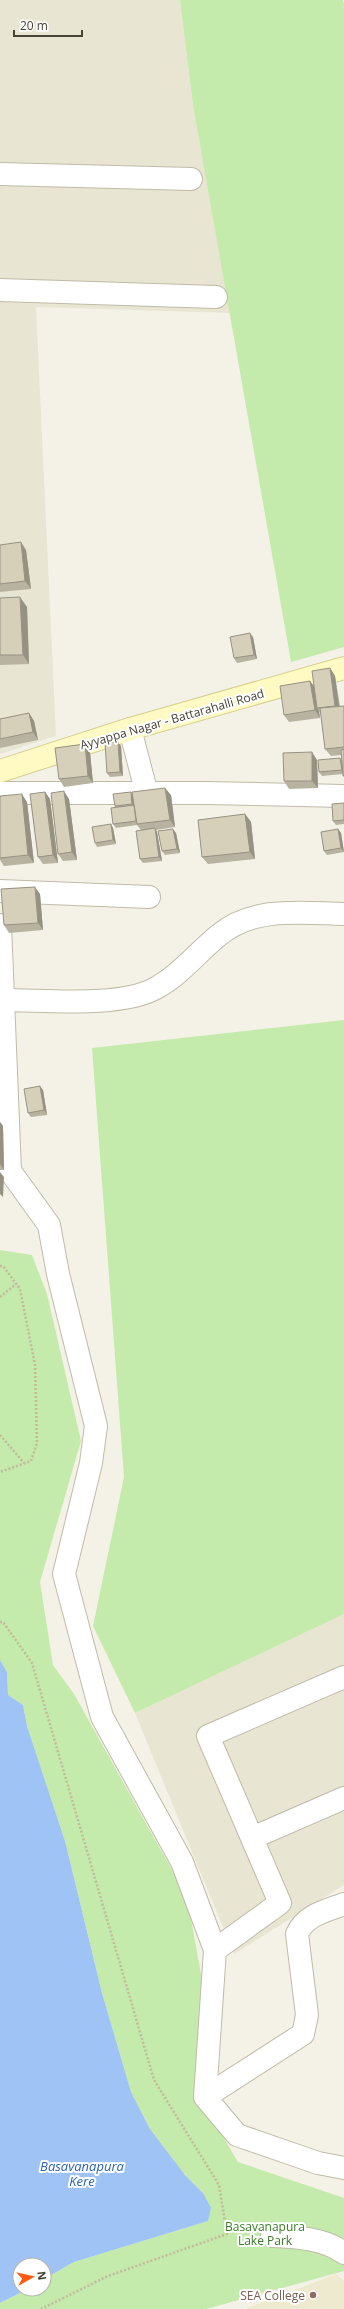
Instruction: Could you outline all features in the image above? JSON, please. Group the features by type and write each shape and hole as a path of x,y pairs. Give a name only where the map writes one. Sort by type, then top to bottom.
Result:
{"main road":[{"name":"Ayyappa Nagar - Battarahalli Road","path":"0,771 130,729 344,668"}],"street":[{"path":"0,174 191,179"},
{"path":"0,290 216,297"},
{"path":"130,729 148,794"},
{"path":"0,793 344,796"},
{"path":"0,891 149,897"},
{"path":"3,1000 123,999 156,988 186,966 220,934 242,920 272,913 344,914"},
{"path":"0,925 10,1171 49,1225 58,1274 96,1426 91,1464 64,1574 102,1717 182,1862 216,1950 204,2097 237,2135 318,2163 344,2168"},
{"path":"216,1950 280,1903 208,1736 344,1677"},
{"path":"252,1838 344,1798"},
{"path":"204,2097 304,2034 307,2015 297,1934 301,1924 312,1916 344,1904"},
{"path":"272,2236 295,2237 318,2241 344,2253"}],"path":[{"path":"0,1266 3,1266 20,1289 35,1365 37,1443 31,1461 0,1472"},
{"path":"0,1297 16,1284"},
{"path":"0,1435 24,1463"},
{"path":"0,1622 3,1622 32,1663 154,2080 219,2185 227,2234 108,2276 41,2309"}],"shaded area":[{"path":"0,0 180,0 193,105 230,313 36,307 56,736 0,754"},
{"path":"344,1614 344,1885 234,1954 135,1713"},
{"name":"SEA College","path":"336,2274 344,2281 344,2309 245,2309"}],"green space":[{"path":"180,0 343,0 344,4 344,647 291,662 193,105"},
{"path":"344,1020 344,1614 135,1713 93,1626 124,1477 92,1048"},
{"name":"Basavanapura Lake Park","path":"0,1250 32,1255 47,1294 81,1441 40,1582 53,1665 74,1694 177,1879 189,1908 203,1985 197,2093 238,2162 344,2198 344,2271 206,2309 0,2309 0,2303 12,2297 52,2297 52,2274 74,2262 208,2221 203,2193 185,2175 150,2129 131,2092 102,1993 65,1841 27,1726 23,1705 8,1695 7,1672 0,1660"}],"water":[{"name":"Basavanapura Kere","path":"0,1660 7,1672 8,1695 23,1705 27,1726 65,1841 102,1993 131,2092 150,2129 185,2175 203,2193 211,2208 208,2221 74,2262 52,2274 52,2257 12,2257 12,2297 0,2303"}],"building":[{"path":"21,542 25,581 0,584 0,545"},
{"path":"20,597 23,655 0,655 0,598"},
{"path":"250,633 254,655 234,658 230,637"},
{"path":"330,668 335,706 317,708 312,671"},
{"path":"310,681 315,710 284,715 280,686"},
{"path":"344,706 344,747 325,749 320,708"},
{"path":"29,713 33,732 0,739 0,719"},
{"path":"118,742 120,772 107,773 105,743"},
{"path":"85,744 88,776 59,779 55,748"},
{"path":"344,749 344,776 343,776 341,750"},
{"path":"312,752 312,781 284,781 283,753"},
{"path":"340,758 342,770 319,772 318,760"},
{"path":"165,788 170,820 137,824 132,792"},
{"path":"64,791 72,852 58,854 51,793"},
{"path":"45,792 53,855 38,857 30,794"},
{"path":"131,792 132,804 115,806 113,794"},
{"path":"22,794 28,855 0,858 0,796"},
{"path":"344,803 344,820 333,821 332,804"},
{"path":"134,805 136,821 113,824 111,808"},
{"path":"245,814 250,852 202,857 198,820"},
{"path":"111,824 113,840 95,843 92,827"},
{"path":"155,828 159,857 140,859 136,831"},
{"path":"173,829 177,849 162,851 158,831"},
{"path":"338,829 341,848 324,851 321,832"},
{"path":"35,887 38,923 4,925 1,889"},
{"path":"40,1086 44,1110 28,1113 24,1089"}],"place":[{"name":"SEA College","path":"313,2295"}]}
